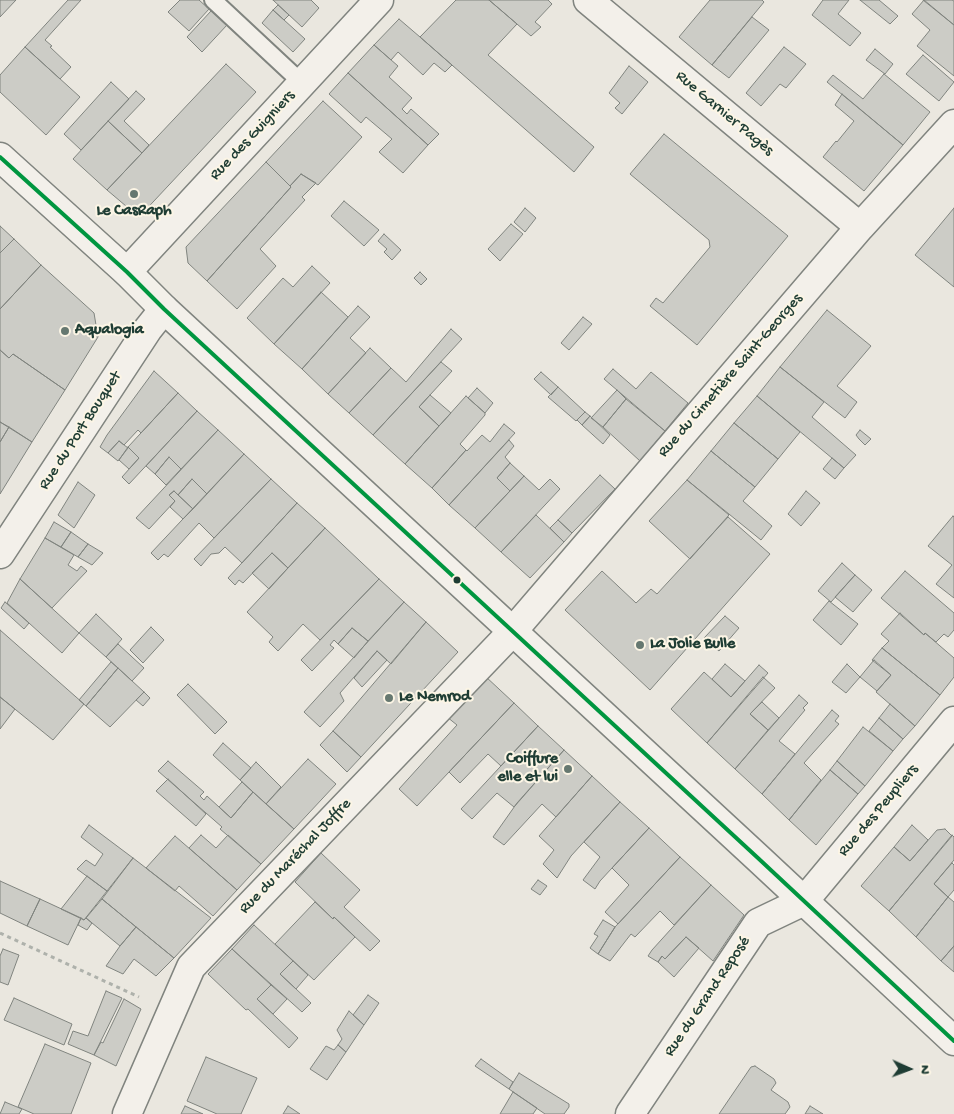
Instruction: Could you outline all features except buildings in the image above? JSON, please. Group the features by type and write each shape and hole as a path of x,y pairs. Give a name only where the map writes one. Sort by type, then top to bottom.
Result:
{"street":[{"name":"Rue des Guigniers","path":"128,272 379,0"},
{"name":"Rue Garnier Pagès","path":"588,0 860,227"},
{"name":"Rue du Cimetière Saint-Georges","path":"512,632 860,227 951,132"},
{"path":"0,157 128,272 164,309 954,1041"},
{"name":"Rue du Port Bouquet","path":"0,554 148,329 164,309"},
{"name":"Rue du Maréchal Joffre","path":"127,1114 191,967 512,632"},
{"name":"Rue des Peupliers","path":"804,901 954,721"},
{"name":"Rue du Grand Reposé","path":"630,1114 758,923 804,901"}],"lane":[{"path":"213,0 302,83"}],"path":[{"path":"0,933 172,1012"}],"transit line":[{"path":"0,157 127,272 164,309 954,1041"}],"place":[{"name":"Le CasRaph","path":"134,194"},
{"name":"Aqualogia","path":"65,331"},
{"name":"La Jolie Bulle","path":"640,645"},
{"name":"Le Nemrod","path":"389,698"},
{"name":"Coiffure elle et lui","path":"568,769"}]}
